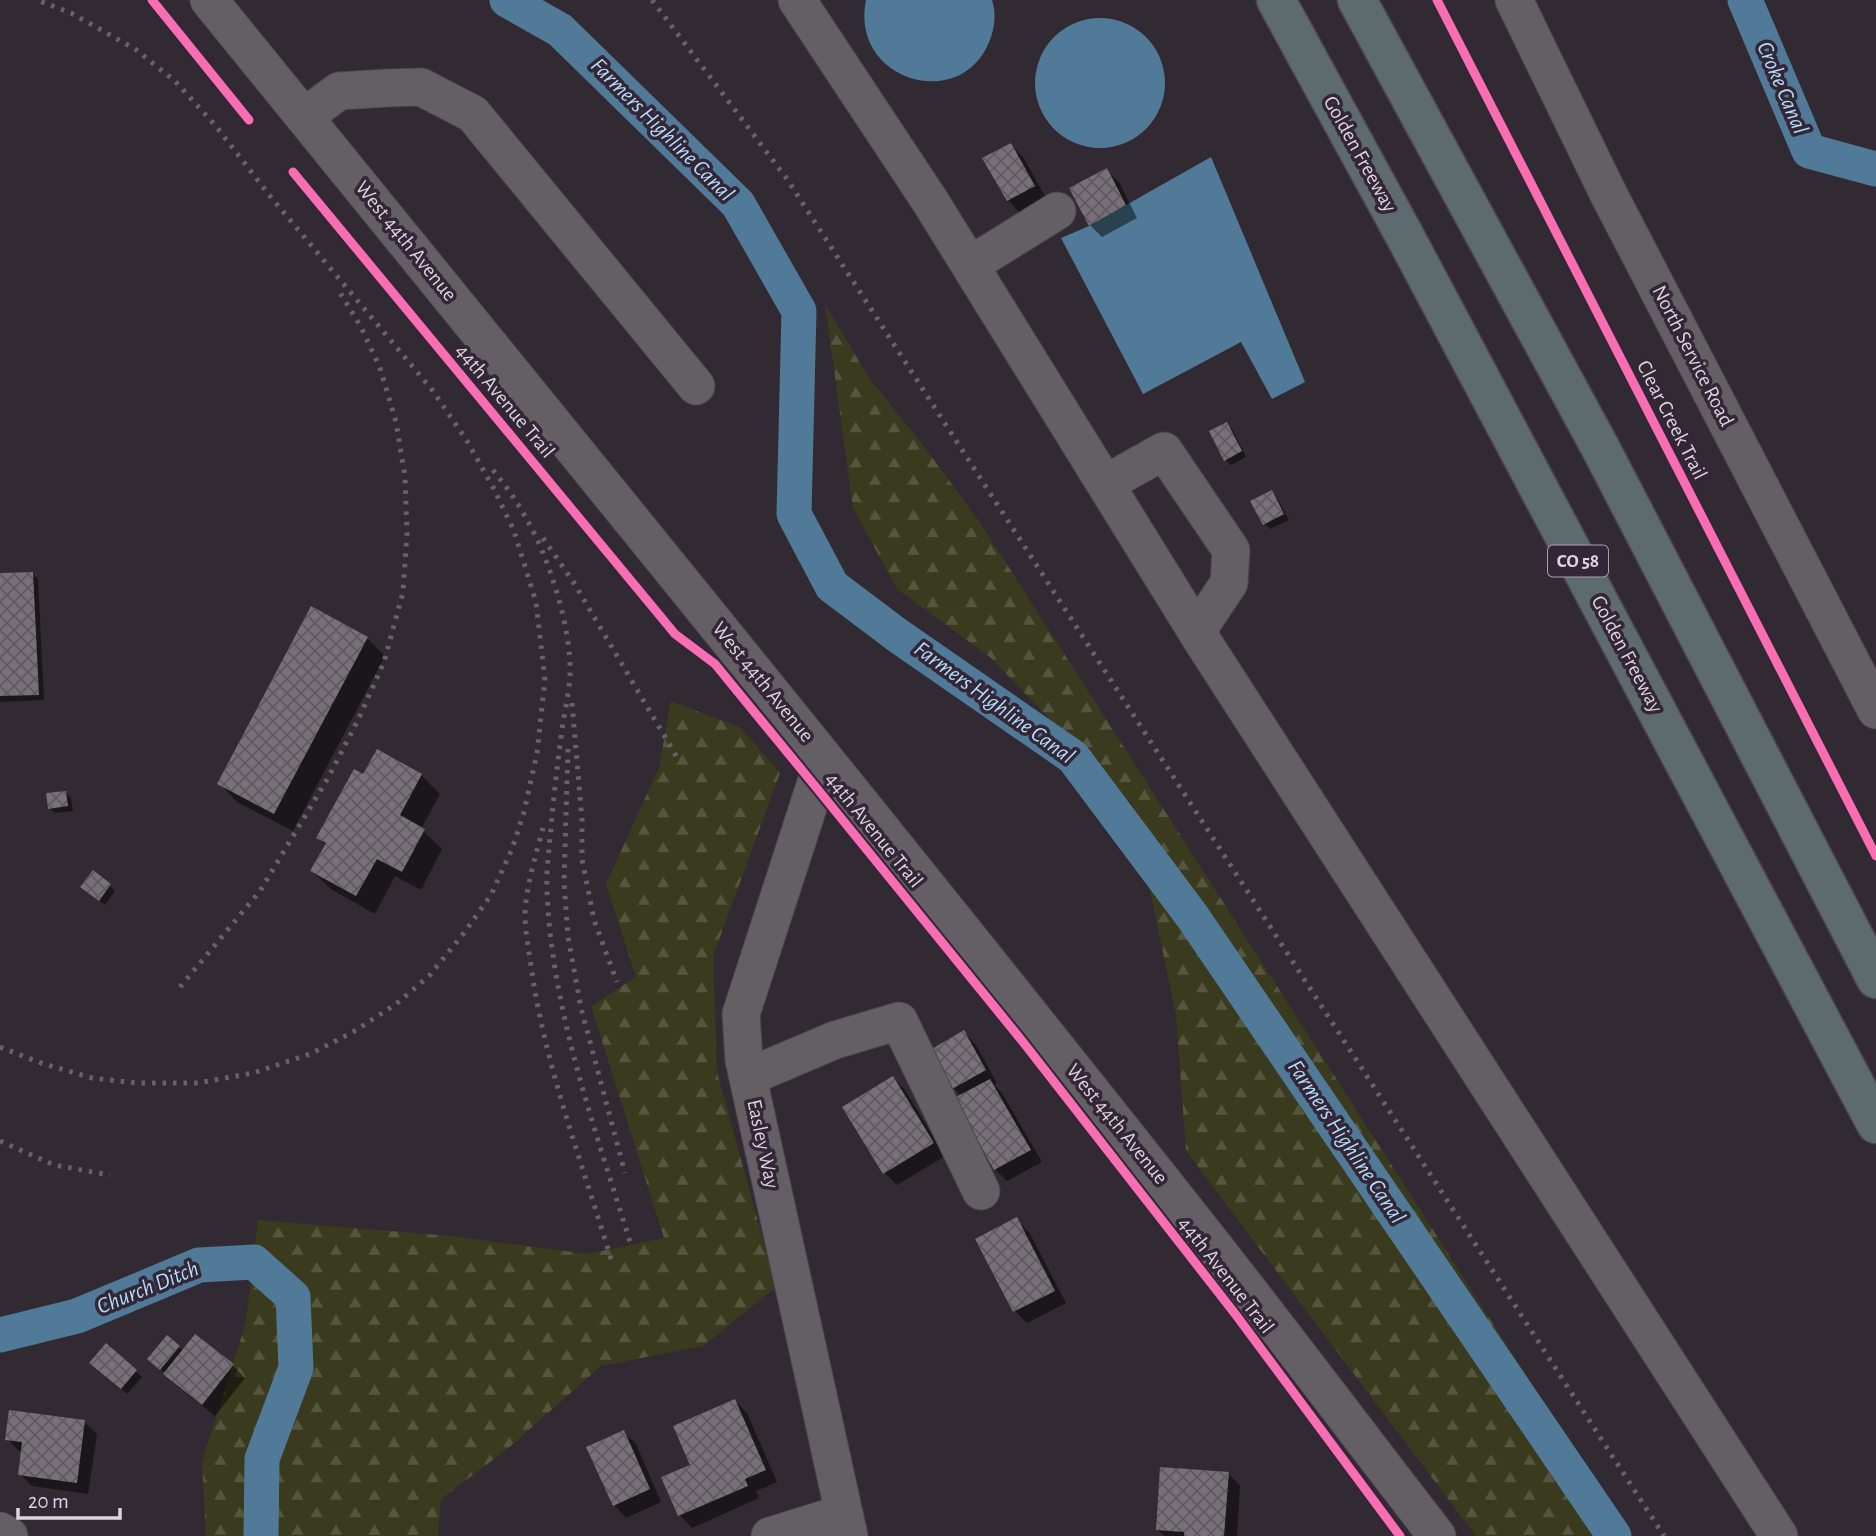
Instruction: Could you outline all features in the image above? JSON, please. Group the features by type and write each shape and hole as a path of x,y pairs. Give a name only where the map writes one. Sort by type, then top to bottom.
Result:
{"highway":[{"name":"Golden Freeway","path":"1276,0 1408,240 1876,1124"},
{"path":"1357,0 1601,449 1876,979"}],"street":[{"name":"West 44th Avenue","path":"209,0 824,758 1204,1234 1437,1536"},
{"path":"797,0 930,201 1197,631 1779,1536"},
{"name":"North Service Road","path":"1514,0 1608,193 1876,710"},
{"path":"304,117 338,91 387,88 421,88 473,114 696,386"},
{"path":"970,265 1057,211"},
{"path":"1105,484 1164,451 1231,550 1229,583 1197,631"},
{"name":"Easley Way","path":"824,758 741,1014 744,1059 846,1524"},
{"path":"748,1077 835,1040 899,1021 981,1191"},
{"path":"770,1536 846,1524"},
{"path":"0,1531 9,1536"}],"green space":[{"path":"825,304 869,378 981,524 1629,1536 1476,1536 1186,1151 1176,1015 1132,804 990,657 897,589 853,508"},
{"path":"671,701 741,728 780,773 713,956 717,1072 776,1287 703,1346 601,1366 506,1450 441,1499 438,1536 206,1536 202,1462 246,1322 258,1220 451,1236 588,1254 664,1238 591,1006 636,977 606,884 659,768"}],"water":[{"path":"866,0 992,0 994,23 991,37 977,61 958,76 936,81 912,78 891,68 875,51 865,28"},
{"path":"1100,18 1125,23 1146,37 1160,58 1165,83 1160,108 1146,129 1125,143 1100,148 1075,143 1054,129 1040,108 1035,83 1040,58 1054,37 1075,23"},
{"path":"1211,157 1305,382 1272,399 1241,342 1143,394 1061,238 1089,226"}],"building":[{"path":"1011,143 1035,186 1007,201 982,158"},
{"path":"1107,168 1126,205 1089,226 1069,188"},
{"path":"1227,422 1242,451 1224,461 1209,431"},
{"path":"1272,490 1284,514 1263,525 1250,501"},
{"path":"33,572 39,695 0,696 0,573"},
{"path":"311,606 368,637 274,814 217,784"},
{"path":"377,749 422,774 400,815 425,829 402,872 377,859 356,896 310,871 326,843 316,838 354,769 363,774"},
{"path":"66,791 68,806 48,809 46,793"},
{"path":"93,870 111,884 99,901 80,887"},
{"path":"964,1030 986,1070 952,1089 930,1050"},
{"path":"893,1076 934,1143 883,1174 842,1107"},
{"path":"990,1079 1031,1150 994,1170 954,1098"},
{"path":"1017,1217 1055,1291 1013,1312 975,1239"},
{"path":"195,1334 234,1364 202,1405 163,1374"},
{"path":"167,1335 180,1346 160,1370 147,1359"},
{"path":"106,1343 137,1370 121,1389 89,1363"},
{"path":"735,1399 766,1470 745,1479 748,1486 678,1516 661,1477 690,1465 673,1426"},
{"path":"9,1410 85,1420 77,1483 18,1475 22,1442 5,1440"},
{"path":"624,1430 650,1489 613,1506 586,1447"},
{"path":"1160,1467 1229,1472 1224,1536 1184,1536 1184,1532 1156,1530"}],"waterway":[{"name":"Farmers Highline Canal","path":"507,0 560,30 738,204 799,311 794,514 832,586 897,635 1073,757 1192,916 1614,1536"},
{"name":"Croke Canal","path":"1745,0 1809,151 1876,169"},
{"name":"Church Ditch","path":"0,1335 77,1316 199,1265 254,1262 293,1297 296,1368 262,1459 261,1536"}],"railway":[{"path":"0,1047 92,1078 137,1083 198,1083 253,1073 310,1054 353,1032 396,1004 429,976 491,895 512,849 524,812 537,753 545,680 536,602 514,531 467,441 433,391 270,196 215,125 175,81 135,49 71,13 37,0"},
{"path":"652,0 787,179 1664,1536"},
{"path":"180,987 260,891 328,778 384,662 403,592 407,533 405,476 396,422 380,368 361,327 339,291"},
{"path":"493,470 519,505 535,534 551,573 567,637 570,681 547,868 551,937 557,981 577,1069 630,1242"},
{"path":"543,538 574,583 678,759"},
{"path":"572,703 582,820 582,859 594,920 617,982"},
{"path":"568,749 564,882 568,937 581,1008 625,1173"},
{"path":"543,828 525,906 526,934 534,986 558,1090 611,1259"},
{"path":"0,1141 54,1165 110,1175"}],"cycle path":[{"path":"152,0 249,120"},
{"name":"Clear Creek Trail","path":"1437,0 1876,856"},
{"name":"44th Avenue Trail","path":"293,172 675,634 715,664 1023,1042 1236,1315 1400,1536"}]}
